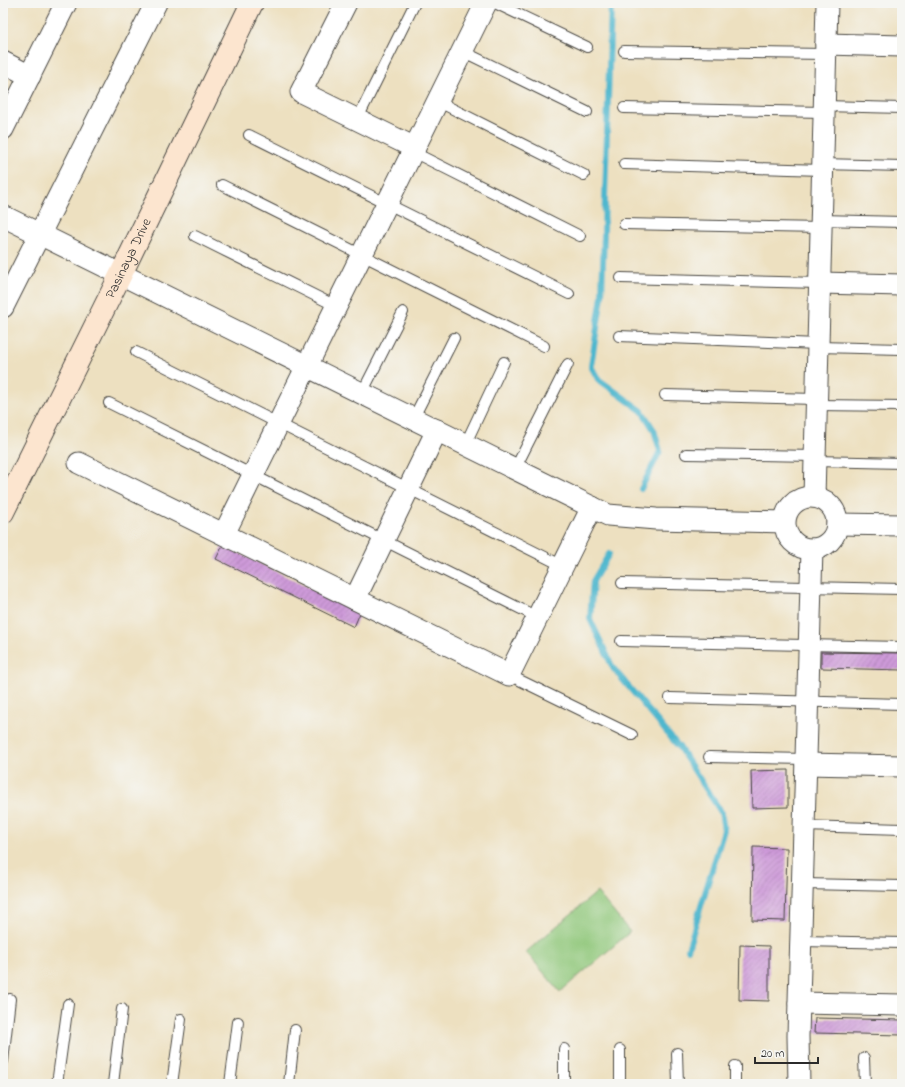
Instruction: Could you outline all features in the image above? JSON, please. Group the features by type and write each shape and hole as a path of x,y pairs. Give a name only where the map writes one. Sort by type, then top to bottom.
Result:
{"street":[{"path":"3,308 156,3"},
{"name":"Pasinaya Drive","path":"3,512 121,274 252,3"},
{"path":"346,3 301,92 414,150"},
{"path":"224,534 486,3"},
{"path":"814,497 827,3"},
{"path":"3,129 30,76 62,4"},
{"path":"826,49 902,46"},
{"path":"3,62 30,76"},
{"path":"3,216 608,515 640,518 784,522"},
{"path":"820,283 902,285"},
{"path":"355,599 437,430"},
{"path":"79,462 509,675 592,507"},
{"path":"814,497 828,503 836,516 837,524 836,532 832,538 820,548 812,549 804,548 789,538 784,522 786,513 790,506 801,499 814,497"},
{"path":"837,524 902,525"},
{"path":"799,1084 799,1003 812,549"},
{"path":"806,762 902,766"},
{"path":"799,1003 902,1005"}],"lane":[{"path":"357,120 415,3"},
{"path":"495,3 587,47"},
{"path":"624,51 826,49"},
{"path":"462,51 586,112"},
{"path":"437,101 584,175"},
{"path":"624,108 902,108"},
{"path":"249,135 569,294"},
{"path":"414,150 580,236"},
{"path":"624,164 822,167 902,166"},
{"path":"222,185 361,256 544,346"},
{"path":"624,224 821,224 902,222"},
{"path":"195,236 336,306"},
{"path":"621,278 820,283"},
{"path":"362,393 403,312"},
{"path":"619,336 902,349"},
{"path":"413,418 454,338"},
{"path":"136,352 563,566"},
{"path":"465,445 504,362"},
{"path":"515,469 568,364"},
{"path":"665,395 902,406"},
{"path":"109,403 538,617"},
{"path":"686,454 815,458 902,463"},
{"path":"622,583 902,589"},
{"path":"621,641 902,647"},
{"path":"509,675 632,735"},
{"path":"670,698 902,704"},
{"path":"709,756 806,762"},
{"path":"804,826 902,829"},
{"path":"802,884 902,886"},
{"path":"801,941 902,943"},
{"path":"3,1061 10,999"},
{"path":"57,1084 68,1004"},
{"path":"113,1084 122,1009"},
{"path":"172,1084 181,1019"},
{"path":"230,1084 238,1022"},
{"path":"289,1084 295,1030"},
{"path":"564,1050 564,1084"},
{"path":"620,1050 620,1084"},
{"path":"677,1053 678,1084"},
{"path":"864,1058 865,1084"},
{"path":"735,1066 735,1084"}],"green space":[{"path":"597,892 630,932 560,992 526,952"}],"building":[{"path":"223,545 360,613 354,627 216,559"},
{"path":"821,652 902,653 902,670 821,668"},
{"path":"788,770 788,807 752,808 751,771"},
{"path":"753,847 787,848 785,921 752,920"},
{"path":"740,945 769,946 769,1001 739,1000"},
{"path":"815,1018 902,1020 902,1035 814,1033"}],"waterway":[{"path":"611,3 602,296 591,366 598,379 642,411 654,430 660,451 641,489"},
{"path":"609,554 593,581 590,619 613,668 679,747 721,812 724,830 688,949"}]}
